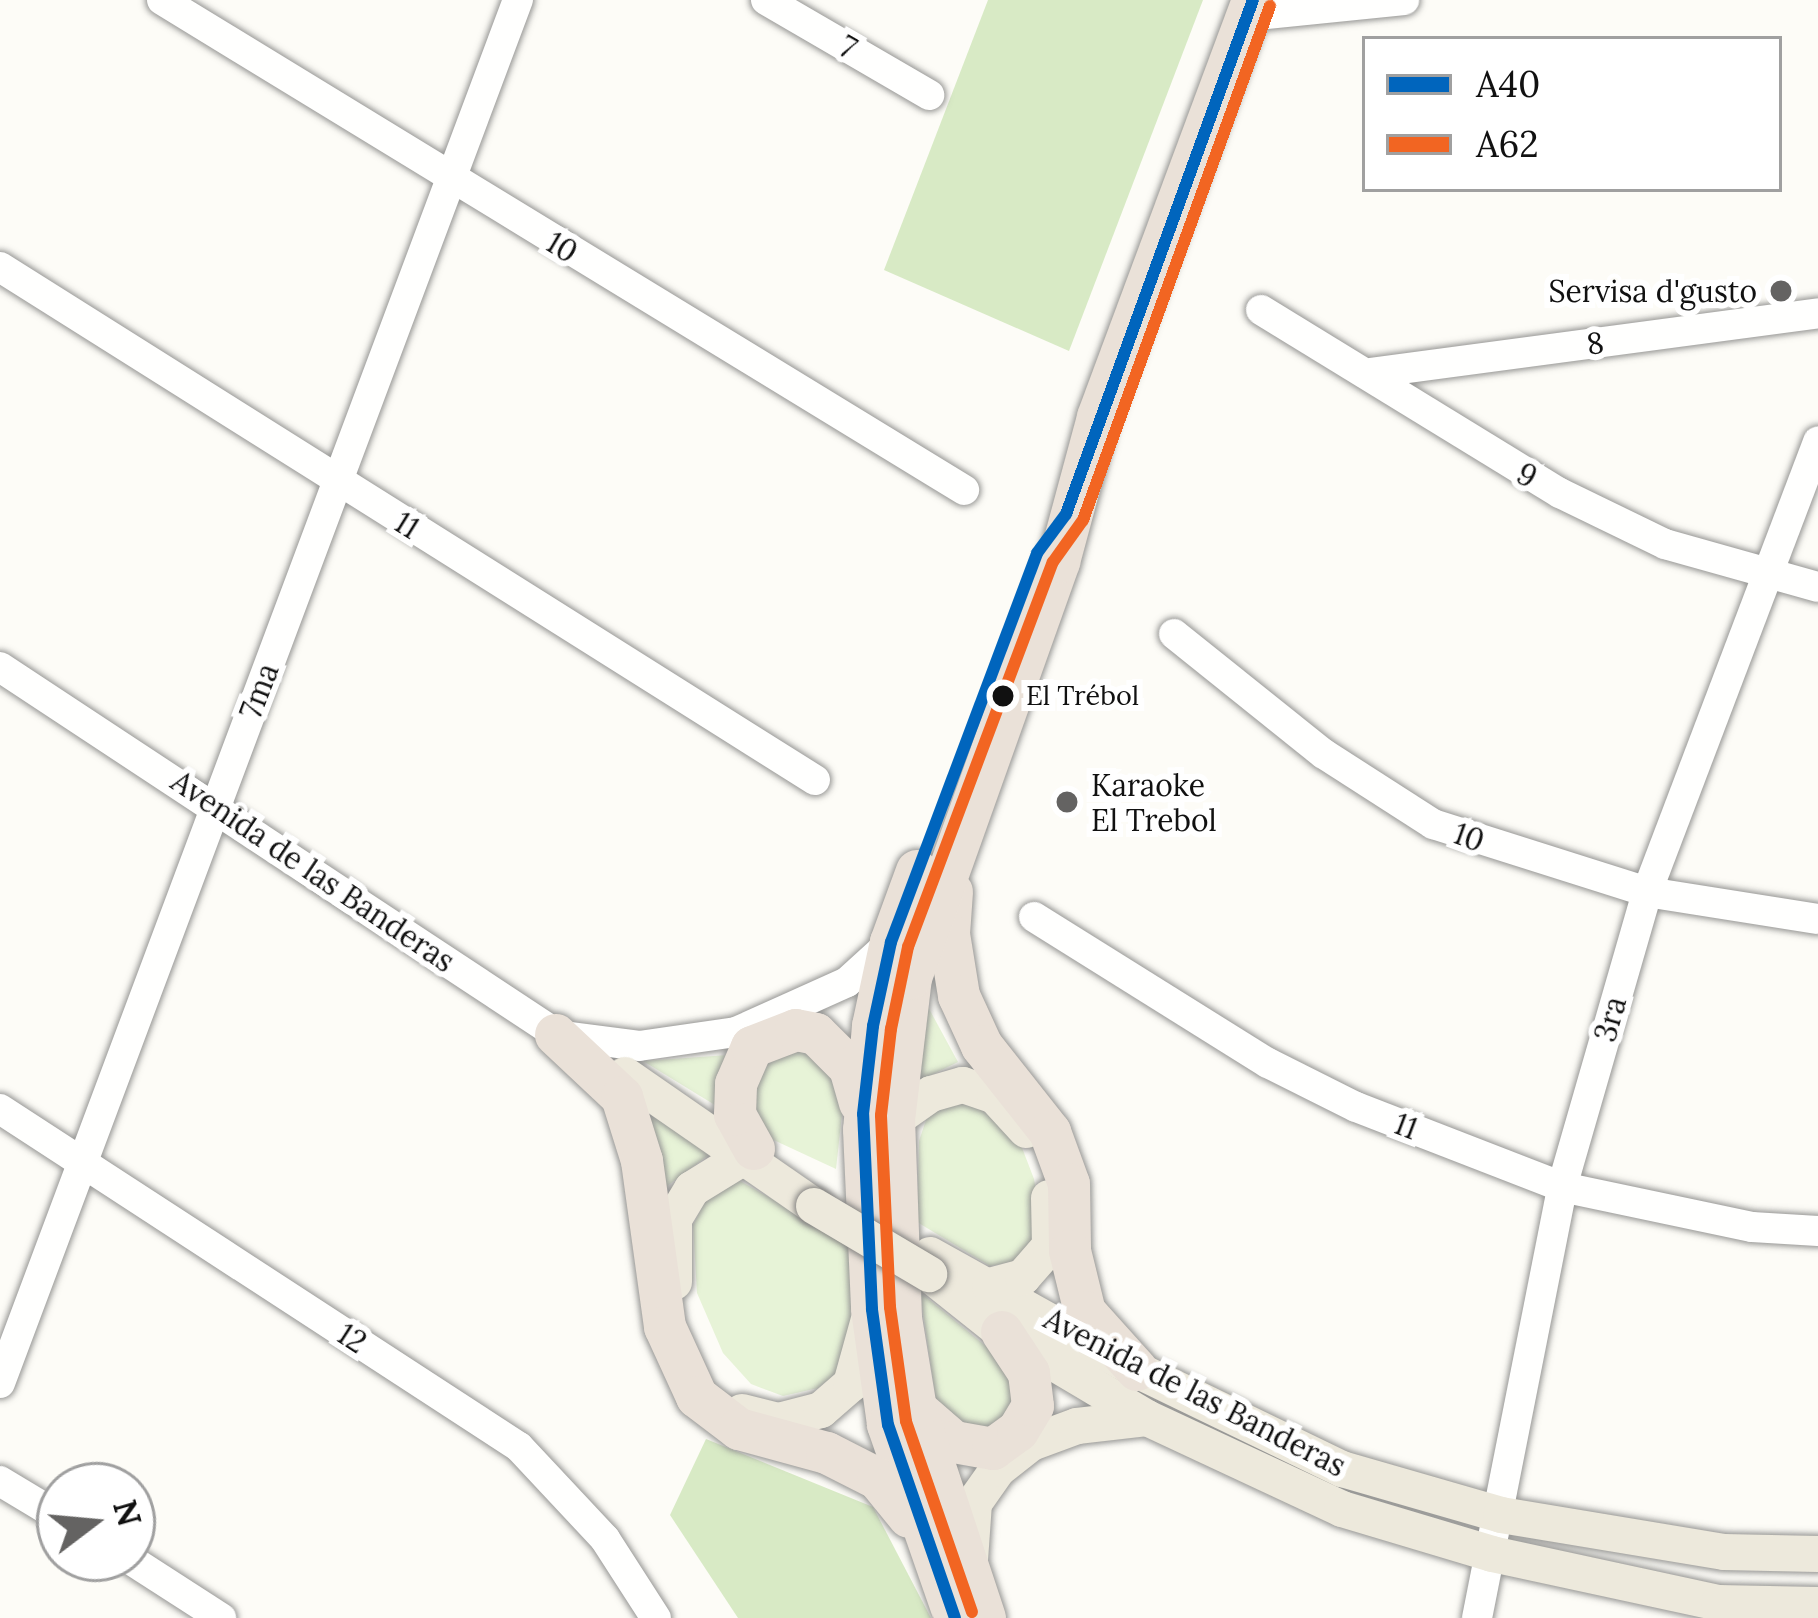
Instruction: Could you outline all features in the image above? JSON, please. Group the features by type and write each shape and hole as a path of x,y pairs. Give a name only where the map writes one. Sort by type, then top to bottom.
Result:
{"highway":[{"path":"985,1618 916,1409 879,1117 911,978 957,834 1059,562 1066,514 1250,8"},
{"path":"955,1618 888,1425 872,1309 891,942 1037,553 1066,514"},
{"path":"957,834 949,934 958,996 982,1046 1050,1132 1069,1184 1070,1251 1085,1312 1137,1370"},
{"path":"747,1154 735,1115 736,1084 752,1047 796,1030 835,1045 879,1117"},
{"path":"556,1035 622,1097 642,1161 665,1327 697,1397 739,1429 826,1453 878,1479 928,1540"},
{"path":"916,1409 954,1442 993,1449 1018,1432 1033,1406 1029,1373 1002,1333"}],"main road":[{"name":"Avenida de las Banderas","path":"625,1075 926,1263 1002,1333 1147,1418 1342,1509 1492,1554 1719,1603 1818,1605"},
{"path":"879,1117 963,1084 995,1096 1028,1132 1049,1185 1050,1246 1023,1277 990,1286"},
{"path":"747,1154 692,1189 674,1219 671,1269 710,1387 743,1413 779,1421 820,1410 851,1384 872,1309"},
{"name":"Avenida de las Banderas","path":"926,1263 990,1286 1137,1370 1342,1469 1501,1515 1724,1552 1818,1554"},
{"path":"970,1573 974,1502 998,1469 1030,1444 1077,1426 1147,1418"}],"street":[{"name":"10","path":"162,0 964,490"},
{"name":"7ma","path":"0,1383 518,0"},
{"name":"7","path":"766,0 929,95"},
{"path":"1250,8 1405,0"},
{"name":"11","path":"0,267 815,780"},
{"name":"9","path":"1261,310 1371,373 1452,434 1560,493 1665,544 1818,587"},
{"name":"8","path":"1371,373 1818,313"},
{"name":"3ra","path":"1477,1618 1501,1515 1562,1187 1647,892 1818,441"},
{"name":"10","path":"1174,634 1324,754 1433,824 1647,892 1818,919"},
{"name":"Avenida de las Banderas","path":"0,667 216,805 556,1035 625,1075"},
{"name":"11","path":"1034,917 1268,1063 1356,1107 1562,1187 1752,1227 1818,1232"},
{"path":"556,1035 639,1046 736,1032 847,982 891,942"},
{"name":"12","path":"0,1109 519,1447 605,1539 656,1618"},
{"path":"0,1481 36,1503"},
{"path":"156,1576 220,1618"}],"green space":[{"path":"988,0 1203,0 1069,351 884,270"},
{"path":"927,1005 958,1062 915,1083"},
{"path":"775,1045 824,1048 843,1105 836,1169 765,1136 753,1113 757,1060"},
{"path":"728,1055 723,1110 643,1061"},
{"path":"954,1095 987,1104 1016,1132 1034,1179 1041,1220 1035,1250 1017,1261 990,1266 917,1222 919,1141 930,1108"},
{"path":"643,1106 711,1153 666,1187"},
{"path":"733,1177 850,1243 851,1339 838,1372 818,1388 783,1396 751,1384 723,1353 697,1293 693,1225 709,1194"},
{"path":"920,1292 1016,1371 1009,1422 967,1434 937,1407"},
{"path":"706,1439 873,1507 931,1618 738,1618 670,1515"}],"transit line":[{"name":"A40","path":"955,1618 888,1425 872,1309 863,1114 873,1026 891,942 1037,553 1066,514 1253,0"},
{"name":"A62","path":"972,1612 906,1421 890,1307 881,1115 891,1029 908,947 1053,562 1083,520 1270,6"}],"place":[{"name":"Servisa d'gusto","path":"1781,291"},
{"name":"El Trébol","path":"1003,696"},
{"name":"Karaoke El Trebol","path":"1067,802"}]}
